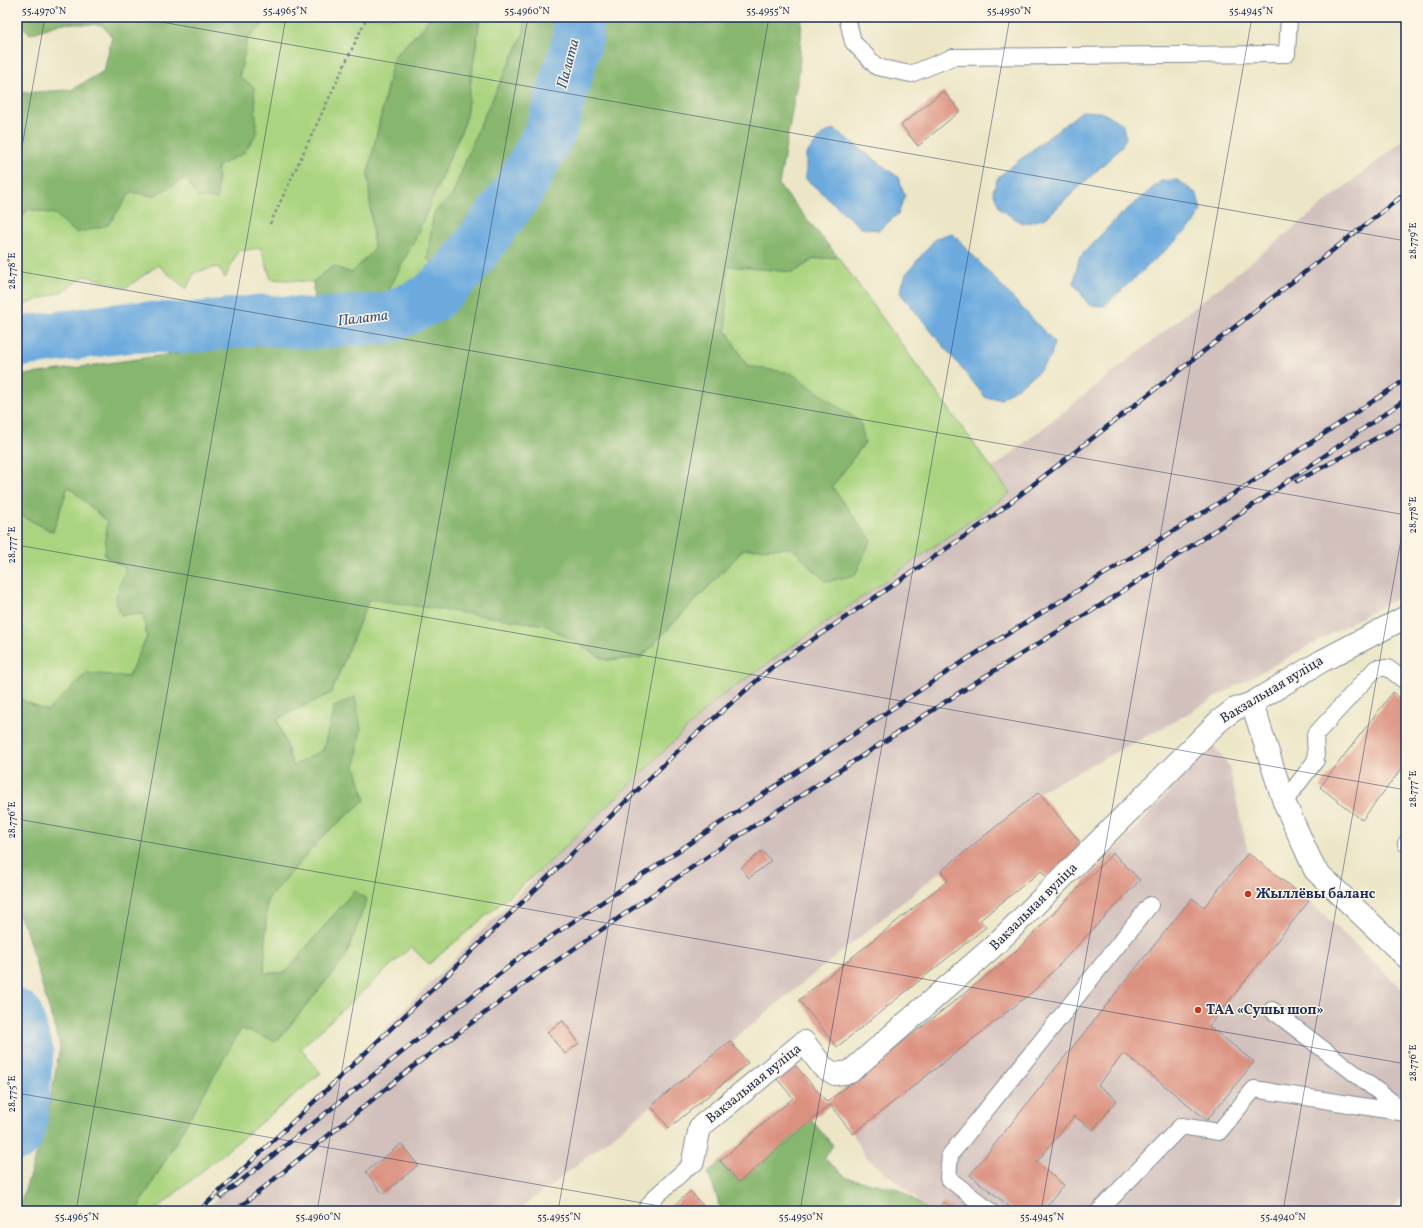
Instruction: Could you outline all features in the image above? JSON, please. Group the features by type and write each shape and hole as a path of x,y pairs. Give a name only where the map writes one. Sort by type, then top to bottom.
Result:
{"street":[{"name":"Вакзальная вуліца","path":"693,1161 700,1127 804,1042 823,1067 835,1074 850,1072 996,944 1219,721 1235,709 1252,702 1322,661 1406,616"},
{"path":"1252,702 1284,802 1315,870 1406,957"}],"lane":[{"path":"847,17 853,42 877,67 911,74 953,57 1287,54 1289,17"},
{"path":"1284,802 1316,760 1315,735 1376,668 1388,668 1406,682"},
{"path":"990,1211 948,1178 950,1155 1150,905"},
{"path":"1272,1010 1406,1113"},
{"path":"1099,1211 1181,1126 1219,1132 1254,1089 1406,1113"},
{"path":"645,1211 654,1198 693,1161"}],"path":[{"path":"270,224 367,17"}],"shaded area":[{"path":"1406,138 1406,593 1230,689 1166,726 1039,792 651,1106 518,1211 205,1211 552,860 716,700 1010,493 992,469"},
{"path":"1213,745 1229,766 1248,853 1309,901 1406,993 1406,1194 1391,1211 955,1211 944,1203 937,1211 931,1211 864,1155 853,1134 827,1102 1009,958 1113,853"}],"green space":[{"path":"17,17 272,17 248,37 239,77 254,87 257,133 244,153 218,166 217,199 197,197 186,178 153,196 131,192 108,225 76,233 55,214 28,209 17,222 17,93 71,90 104,71 112,37 102,25 62,23 30,34 17,21"},
{"path":"272,17 430,17 423,28 394,56 368,174 374,250 351,273 333,266 313,282 271,279 261,248 238,251 225,278 218,267 195,272 186,289 158,265 126,288 85,276 63,291 17,307 17,222 28,209 55,214 76,232 108,225 131,191 153,196 186,178 218,166 244,153 239,77 248,37"},
{"path":"430,17 480,17 465,122 415,239 384,299 314,310 313,282 333,266 351,273 374,250 368,174 394,56 423,28"},
{"path":"480,17 525,17 524,33 478,129 452,197 434,213 428,259 436,263 420,279 384,299 415,239 465,122"},
{"path":"525,17 558,17 559,32 541,97 501,178 469,226 436,263 427,259 434,212 452,196 478,129 524,33"},
{"path":"597,17 802,17 799,71 779,185 838,257 814,259 794,272 727,266 726,330 747,366 791,373 860,422 865,442 832,487 871,540 855,575 826,582 792,548 744,549 640,658 606,660 546,625 369,599 331,693 277,719 293,766 323,750 334,707 355,697 361,728 355,766 365,800 324,835 267,900 264,974 286,972 354,891 367,899 345,958 277,1041 241,1029 136,1211 18,1211 45,1128 60,1047 25,927 17,912 17,698 47,711 87,673 128,677 147,637 143,614 121,615 115,599 126,568 105,556 107,522 68,486 53,532 17,513 17,376 243,344 310,344 386,337 450,312 506,247 536,203 567,140 584,88 597,35"},
{"path":"838,257 1010,493 716,700 552,860 429,964 411,947 301,1048 321,1073 154,1211 136,1211 241,1028 277,1041 345,958 367,899 354,891 286,972 264,974 267,900 324,835 365,799 355,766 361,728 334,707 324,750 293,766 277,719 331,693 369,598 546,625 606,660 641,658 744,549 792,547 826,581 871,540 832,487 865,442 791,373 747,366 726,330 727,266 794,272 814,259"},
{"path":"68,486 107,522 105,556 126,568 143,614 147,637 128,677 87,673 48,711 17,698 17,513 53,532"},
{"path":"811,1120 833,1145 824,1158 847,1178 899,1189 930,1211 722,1211 708,1173 720,1161 739,1182"}],"water":[{"path":"1082,111 1101,112 1122,123 1126,138 1119,150 1046,218 1023,224 1000,209 993,191 998,177"},
{"path":"834,129 898,177 905,196 898,214 879,230 861,228 806,179 806,154 823,134"},
{"path":"1177,180 1197,194 1201,211 1192,226 1104,306 1089,305 1074,283 1079,258 1117,218 1161,181"},
{"path":"952,233 1054,342 1051,357 1036,374 1001,399 986,398 900,293 906,274 936,238"}],"building":[{"path":"1315,17 1346,17 1346,20 1315,20"},
{"path":"943,91 960,111 918,146 901,125"},
{"path":"1393,692 1406,703 1406,763 1362,820 1320,787"},
{"path":"1039,792 1084,847 1047,877 1041,871 980,920 986,927 837,1047 799,1000 948,880 941,871"},
{"path":"762,851 771,861 749,878 741,868"},
{"path":"1113,853 1140,880 1036,989 853,1134 830,1105 739,1182 720,1161 793,1098 771,1072 788,1057 827,1102 1009,958"},
{"path":"1248,853 1309,901 1209,1026 1254,1062 1207,1120 1124,1053 1098,1085 1117,1100 1093,1130 1074,1116 1036,1163 1064,1185 1043,1211 1015,1211 970,1175 1192,898 1204,907"},
{"path":"563,1021 579,1043 565,1054 547,1032"},
{"path":"730,1041 748,1063 669,1128 651,1106"},
{"path":"401,1144 418,1165 383,1194 366,1172"},
{"path":"690,1191 708,1211 669,1211"},
{"path":"944,1202 955,1211 937,1211"}],"waterway":[{"name":"Палата","path":"17,342 132,327 189,328 261,320 313,324 388,318 430,299 460,270 517,193 551,130 578,38 578,17"},
{"name":"Палата","path":"17,1015 28,1051 22,1123 17,1136"}],"railway":[{"path":"199,1211 441,981 686,743 771,668 984,523 1406,193"},
{"path":"221,1197 522,956 964,661 1246,486 1406,379"},
{"path":"235,1211 419,1062 536,975 723,846 976,682 1106,602 1258,502 1406,399"},
{"path":"1297,481 1406,422"}],"place":[{"name":"Жыллёвы баланс","path":"1248,894"},
{"name":"ТАА «Сушы шоп»","path":"1198,1010"}]}
